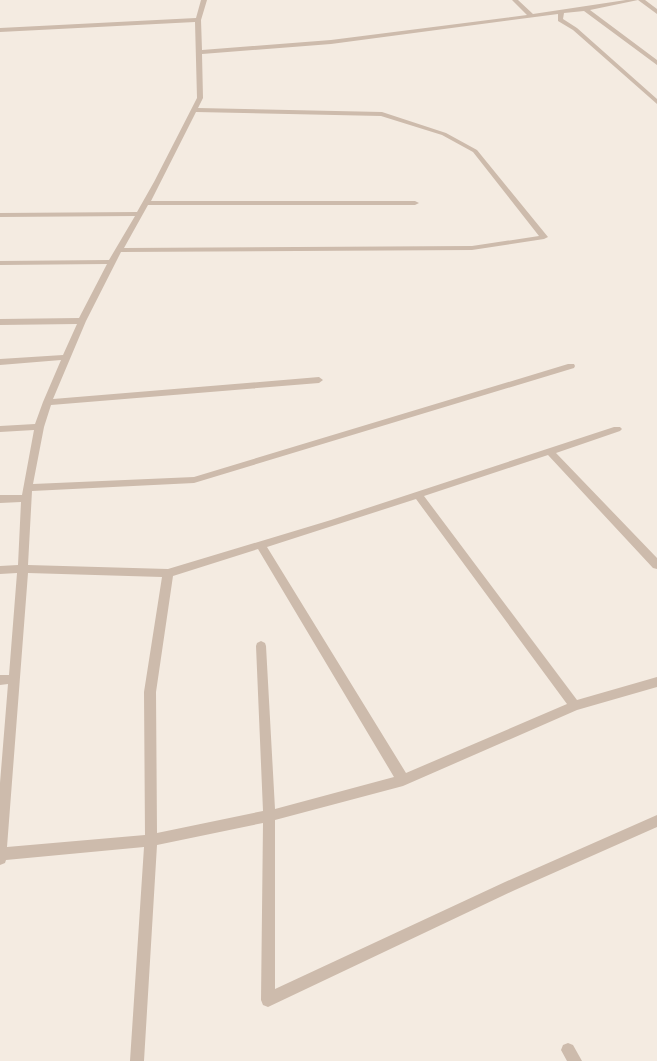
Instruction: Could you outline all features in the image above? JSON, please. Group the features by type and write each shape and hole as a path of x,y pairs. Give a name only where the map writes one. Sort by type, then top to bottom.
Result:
{"street":[{"path":"204,0 198,20 200,98 146,203 112,262 82,321 47,402 39,427 27,493 15,679 0,856 151,840 269,816 403,780 575,706 657,682"},
{"path":"515,0 531,15"},
{"path":"199,52 331,42 585,9 635,0"},
{"path":"641,0 657,12"},
{"path":"585,9 657,63"},
{"path":"561,11 560,20 575,29 657,102"},
{"path":"0,30 198,20"},
{"path":"119,250 472,248 544,237 475,151 444,134 382,114 194,110"},
{"path":"146,203 415,203"},
{"path":"0,215 140,214"},
{"path":"0,263 112,262"},
{"path":"0,322 82,321"},
{"path":"0,362 67,357"},
{"path":"0,499 27,493 194,480 571,366"},
{"path":"47,402 319,380"},
{"path":"0,429 39,427"},
{"path":"0,570 23,569 168,573 418,495 617,429"},
{"path":"550,452 657,565"},
{"path":"418,495 575,706"},
{"path":"261,545 403,780"},
{"path":"137,1061 151,840 150,692 168,573"},
{"path":"261,646 269,816 268,1000 510,886 657,821"},
{"path":"0,680 15,679"}]}
